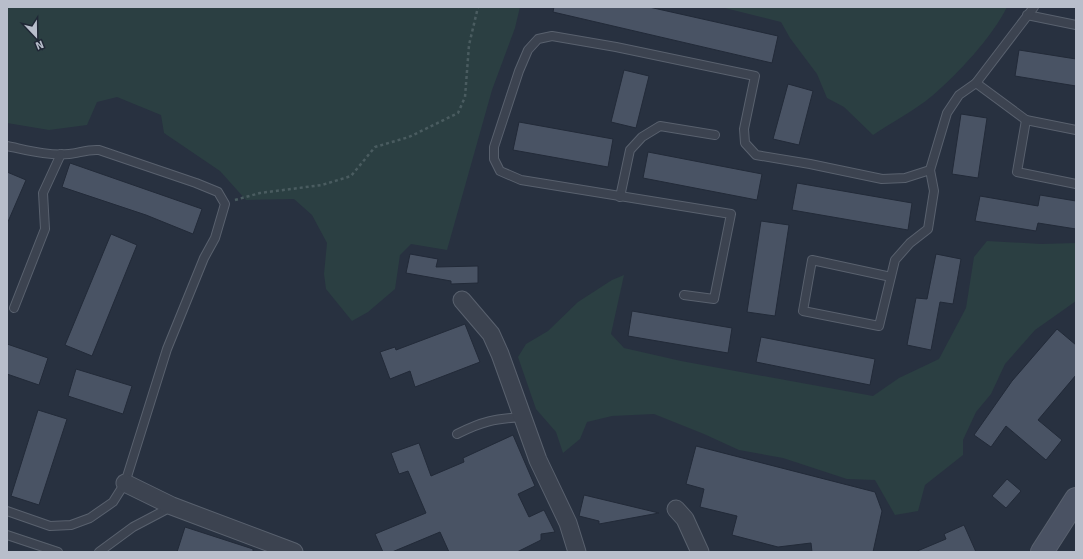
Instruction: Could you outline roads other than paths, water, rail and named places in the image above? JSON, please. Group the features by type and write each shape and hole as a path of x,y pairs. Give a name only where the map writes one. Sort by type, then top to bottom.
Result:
{"main road":[{"path":"1042,552 1076,499"}],"street":[{"path":"462,300 491,334 510,379 538,460 568,523 576,552"},
{"path":"125,483 172,506 294,552"},
{"path":"676,509 685,519 700,552"}],"lane":[{"path":"891,277 812,260 803,311 879,326 895,260 910,243 928,229 934,191 930,170 947,113 959,95 976,82 1034,7"},
{"path":"1027,15 1076,24"},
{"path":"684,295 714,299 731,214 521,180 500,171 494,159 494,147 518,72 528,50 538,39 552,36 616,47 755,76 744,129 745,143 756,155 882,179 905,178 930,170"},
{"path":"976,82 1026,120 1076,130"},
{"path":"1026,120 1017,172 1076,184"},
{"path":"620,197 630,150 642,137 660,126 715,135"},
{"path":"7,146 44,154 61,154 99,150 218,192 225,204 215,238 204,258 167,349 125,483 113,502 90,518 71,525 50,526 7,511"},
{"path":"14,308 45,230 43,193 61,154"},
{"path":"457,434 476,424 494,419 523,417"},
{"path":"98,552 133,527 172,506"},
{"path":"7,535 58,552"}]}
